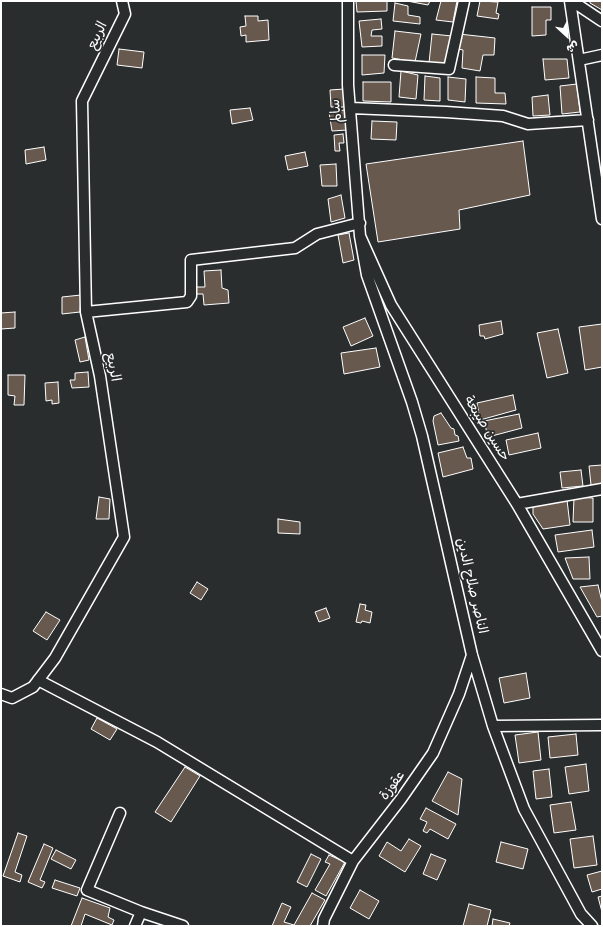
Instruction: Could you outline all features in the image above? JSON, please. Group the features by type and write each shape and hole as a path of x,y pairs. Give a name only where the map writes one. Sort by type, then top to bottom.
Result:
{"street":[{"name":"الربيع","path":"1,694 12,698 33,687 55,658 124,537 100,376 86,312 82,101 124,14 122,1"},
{"name":"سالم","path":"348,1 348,85 359,220"},
{"path":"394,65 449,69 464,1"},
{"path":"571,1 602,21"},
{"path":"571,1 602,219"},
{"path":"579,60 602,56"},
{"path":"351,108 502,116 528,124 588,120"},
{"path":"86,312 188,302 191,296 191,260 295,248 317,234 359,220"},
{"name":"حسين صيبعة","path":"359,220 360,236 391,305 516,504 602,651"},
{"name":"الناصر صلاح الدين","path":"360,236 367,275 412,402 422,436 472,655 493,726 524,809 581,914 592,926"},
{"path":"516,504 602,489"},
{"name":"عقوزة","path":"323,926 324,919 353,861 402,799 433,753 459,694 472,655"},
{"path":"38,680 157,742 353,861"},
{"path":"493,726 602,725"},
{"path":"120,813 87,890 141,912 183,926"},
{"path":"135,926 141,912"},
{"path":"581,914 585,926"}],"building":[{"path":"356,1 387,1 387,11 357,12"},
{"path":"407,1 430,1 428,5"},
{"path":"441,1 457,1 453,22 436,20"},
{"path":"480,1 498,2 496,13 499,14 498,19 477,16"},
{"path":"590,1 602,1 602,10 590,3"},
{"path":"395,3 408,6 408,15 420,17 420,24 393,21"},
{"path":"532,7 551,7 551,20 546,20 546,35 532,36"},
{"path":"245,16 258,16 258,21 268,20 269,40 246,42 246,35 241,36 240,27 246,26"},
{"path":"381,19 382,29 372,30 371,36 382,36 382,46 362,47 359,21"},
{"path":"395,31 421,34 415,62 392,58"},
{"path":"432,34 452,36 448,65 429,63"},
{"path":"459,34 495,38 494,55 483,55 480,71 462,68 463,50 458,49"},
{"path":"119,49 144,52 142,68 117,65"},
{"path":"362,55 385,55 384,73 362,75"},
{"path":"543,59 567,59 569,78 545,80"},
{"path":"401,71 418,75 416,99 399,97"},
{"path":"425,76 440,78 440,101 424,100"},
{"path":"448,77 466,79 465,102 448,100"},
{"path":"476,77 495,78 495,93 505,93 506,104 476,103"},
{"path":"363,82 391,82 391,102 363,101"},
{"path":"577,84 580,112 562,114 560,86"},
{"path":"344,89 345,107 331,107 330,90"},
{"path":"548,95 550,115 533,116 532,97"},
{"path":"250,108 253,120 232,124 230,110"},
{"path":"345,110 347,130 332,131 329,112"},
{"path":"372,121 397,122 396,140 371,139"},
{"path":"343,134 344,143 339,143 340,151 335,151 334,135"},
{"path":"523,141 530,195 459,210 460,229 378,242 366,164"},
{"path":"44,147 46,160 26,164 25,150"},
{"path":"305,152 308,166 288,170 285,156"},
{"path":"336,164 337,186 322,186 320,165"},
{"path":"341,195 345,218 331,222 328,199"},
{"path":"349,233 354,260 343,263 338,235"},
{"path":"221,270 222,288 228,290 229,303 204,305 203,294 196,294 195,287 205,287 204,271"},
{"path":"81,295 80,312 62,314 62,297"},
{"path":"15,312 15,328 1,329 1,313"},
{"path":"365,318 373,336 351,346 343,327"},
{"path":"501,321 503,334 485,339 484,336 480,336 479,325"},
{"path":"602,324 602,367 585,370 579,327"},
{"path":"558,329 568,373 547,378 537,333"},
{"path":"85,337 89,360 80,362 75,340"},
{"path":"376,348 380,367 344,374 341,353"},
{"path":"88,372 89,387 72,388 70,380 75,380 75,373"},
{"path":"8,375 25,375 24,405 14,405 15,396 8,395"},
{"path":"58,382 59,403 52,404 52,400 46,401 45,383"},
{"path":"513,395 516,410 480,420 477,403"},
{"path":"441,413 451,428 454,429 455,435 458,436 459,441 438,445 433,421 434,416"},
{"path":"519,414 522,428 488,437 484,421"},
{"path":"538,433 541,448 509,455 506,440"},
{"path":"463,447 467,458 471,458 473,469 443,477 438,453"},
{"path":"602,465 602,484 591,485 589,466"},
{"path":"581,470 583,486 562,488 560,472"},
{"path":"99,497 110,499 109,519 96,519"},
{"path":"574,497 593,498 593,522 573,522"},
{"path":"567,500 570,525 543,529 533,514 533,505"},
{"path":"278,519 300,522 300,534 278,533"},
{"path":"592,530 594,547 558,552 555,535"},
{"path":"589,557 590,579 573,579 565,558"},
{"path":"197,582 208,589 201,600 190,593"},
{"path":"598,585 602,602 602,616 597,617 580,587"},
{"path":"360,604 366,605 365,610 372,612 370,623 362,621 361,623 356,622"},
{"path":"326,608 330,618 319,622 315,612"},
{"path":"46,612 60,620 47,640 33,631"},
{"path":"526,673 530,698 504,703 499,678"},
{"path":"97,718 117,729 110,740 91,729"},
{"path":"538,732 541,760 519,763 515,735"},
{"path":"576,734 578,755 550,758 548,737"},
{"path":"586,764 589,791 569,794 565,767"},
{"path":"185,767 200,776 171,822 155,812"},
{"path":"549,769 552,797 536,799 533,771"},
{"path":"448,772 462,779 458,815 432,801"},
{"path":"571,802 576,830 554,833 550,805"},
{"path":"426,808 456,824 448,839 430,829 427,833 423,831 427,822 420,819"},
{"path":"18,833 27,836 15,872 22,875 20,882 3,876"},
{"path":"593,836 597,865 574,868 570,839"},
{"path":"409,839 421,846 405,872 379,856 387,842 401,851"},
{"path":"501,842 528,849 523,869 496,862"},
{"path":"44,844 53,848 40,880 45,882 42,888 28,882"},
{"path":"56,850 76,860 71,869 51,859"},
{"path":"311,854 321,859 307,887 297,882"},
{"path":"431,854 446,860 437,880 423,874"},
{"path":"329,855 345,862 326,896 315,890 330,864 325,862"},
{"path":"602,871 602,889 592,892 587,875"},
{"path":"55,880 80,888 77,896 52,888"},
{"path":"360,890 379,901 369,919 350,908"},
{"path":"312,893 325,900 310,926 272,926 282,903 291,907 284,922 294,925"},
{"path":"602,896 602,912 598,897"},
{"path":"82,898 110,908 108,917 114,920 112,925 85,914 81,926 71,926"},
{"path":"469,904 491,910 487,926 463,926"},
{"path":"493,919 510,923 509,926 492,926"}]}
